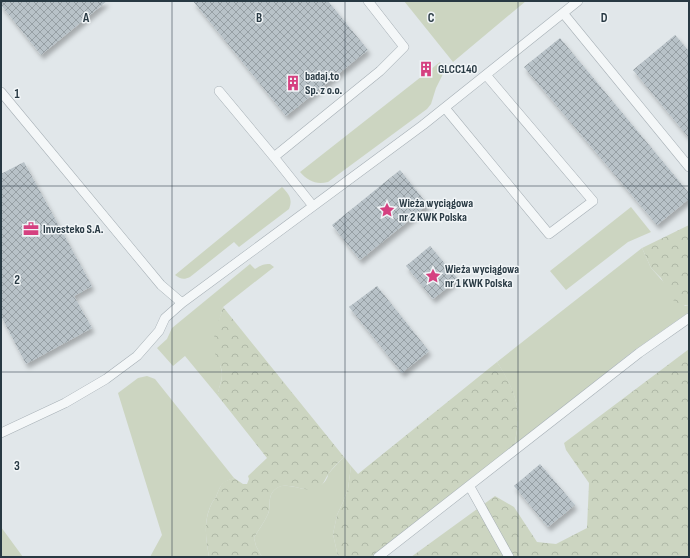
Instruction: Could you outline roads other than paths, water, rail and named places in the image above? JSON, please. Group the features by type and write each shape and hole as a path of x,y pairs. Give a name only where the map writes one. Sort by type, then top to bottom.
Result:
{"lane":[{"path":"274,157 380,71 404,47 368,1"},
{"path":"1,433 65,403 106,379 137,356 159,331 165,318 182,303 445,108 578,1"},
{"path":"563,13 689,167"},
{"path":"445,108 549,234 593,201 486,75"},
{"path":"220,91 313,206"},
{"path":"1,92 161,285 182,303"},
{"path":"378,557 639,354 689,318"},
{"path":"470,486 508,557"}],"place":[{"name":"GLCC140","path":"426,69"},
{"name":"badaj.to Sp. z o.o.","path":"293,83"},
{"name":"Wieża wyciągowa nr 2 KWK Polska","path":"387,210"},
{"name":"Investeko S.A.","path":"31,229"},
{"name":"Wieża wyciągowa nr 1 KWK Polska","path":"433,276"}]}
